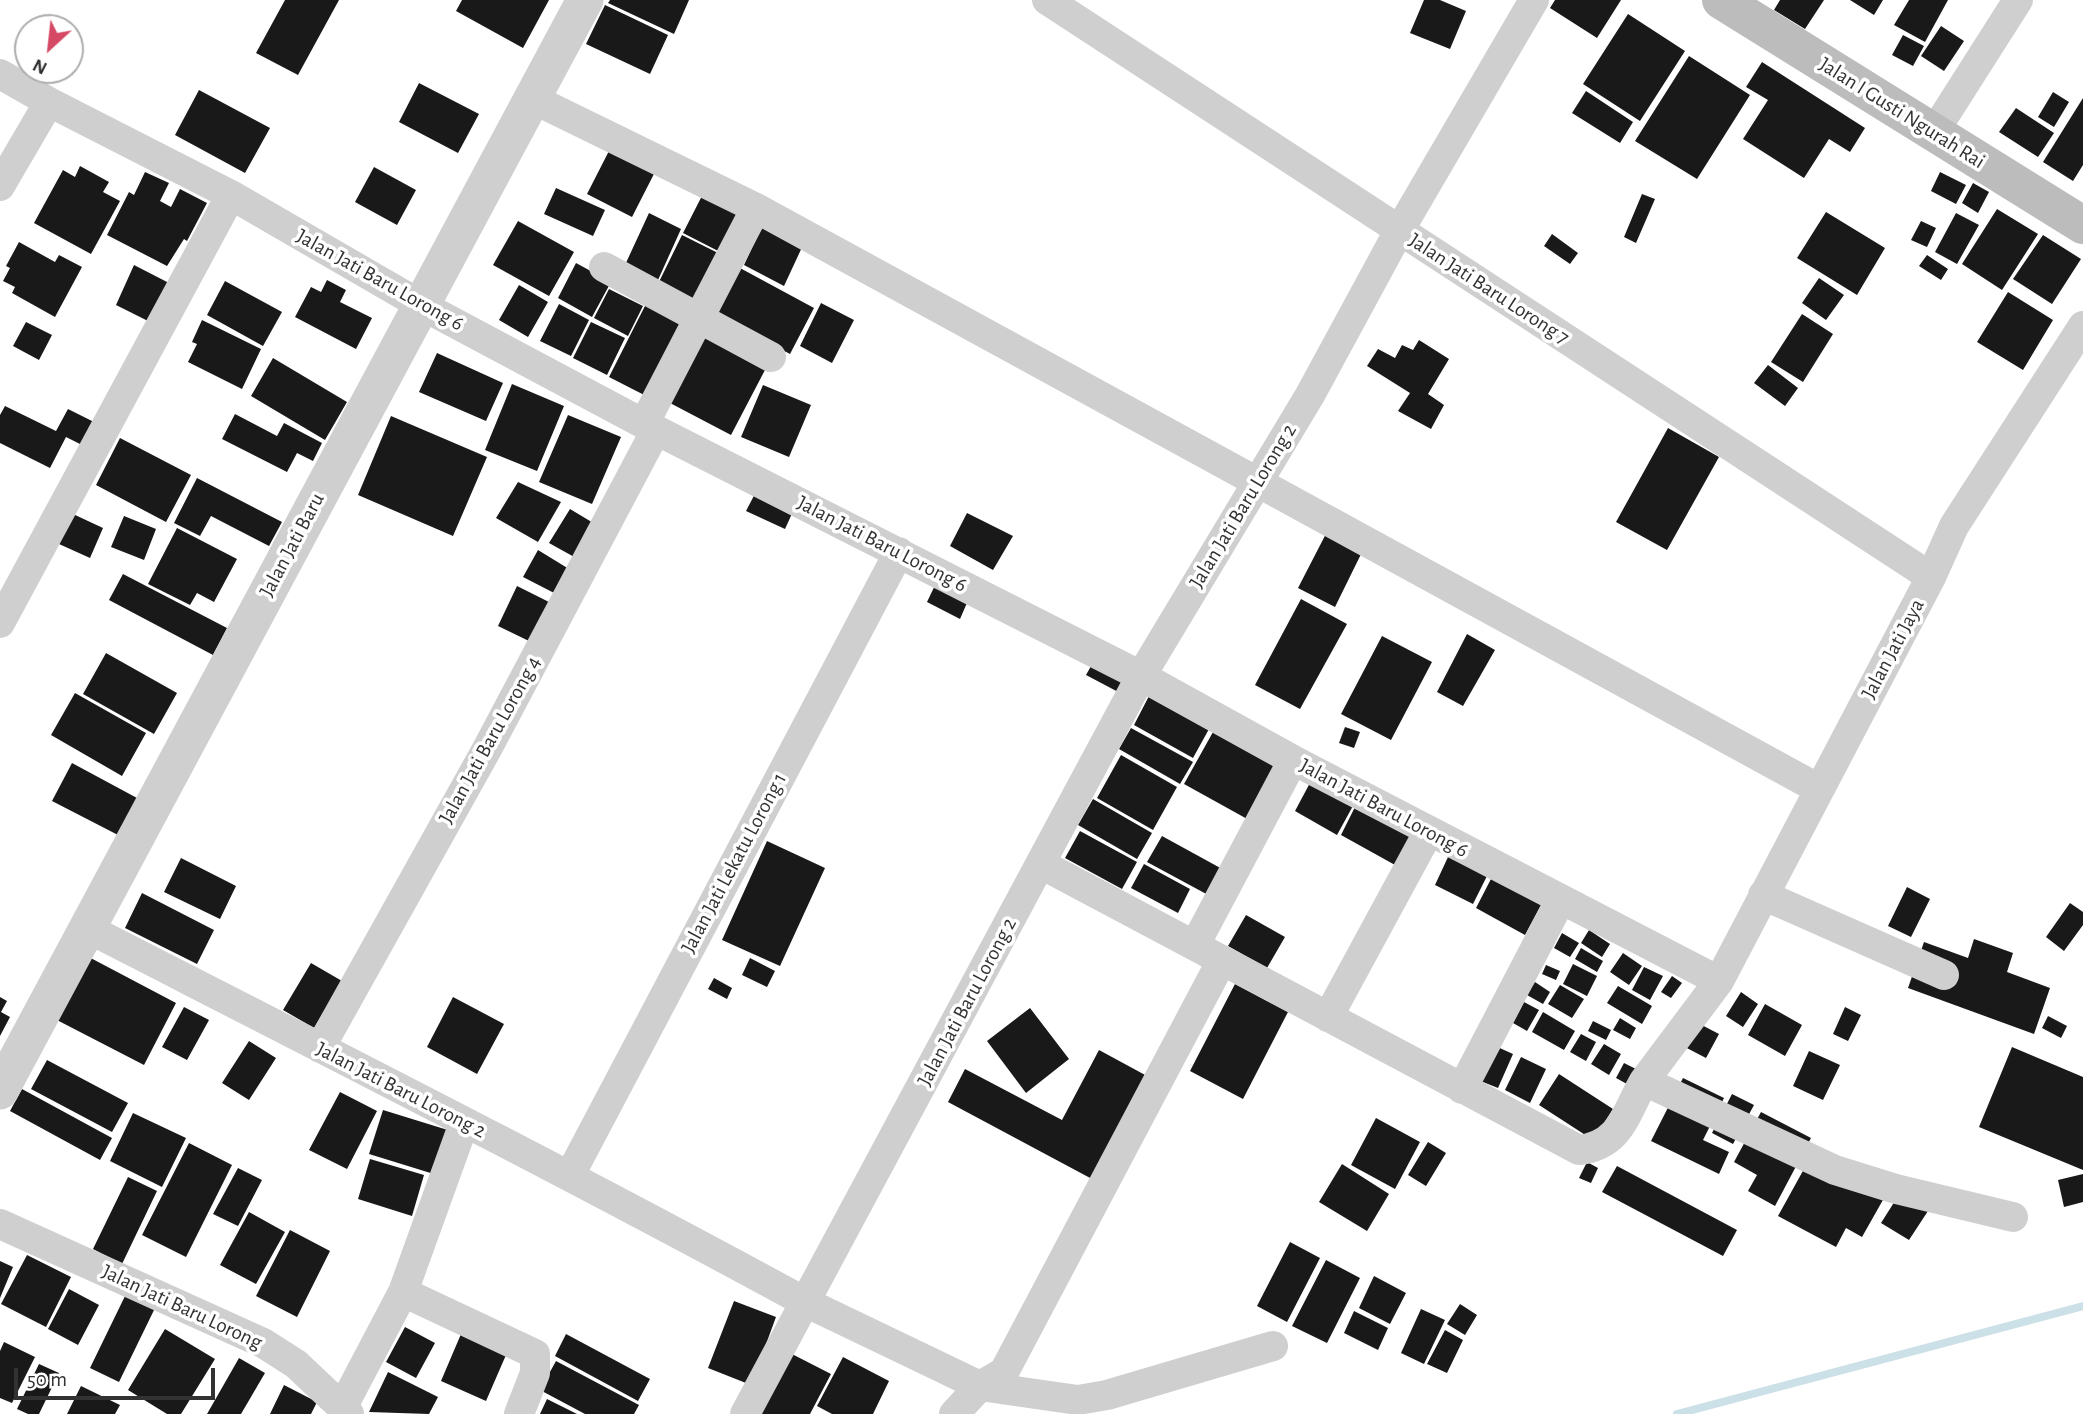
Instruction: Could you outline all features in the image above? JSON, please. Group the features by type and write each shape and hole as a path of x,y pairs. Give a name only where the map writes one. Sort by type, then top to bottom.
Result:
{"main road":[{"name":"Jalan I Gusti Ngurah Rai","path":"1721,0 2083,225"}],"street":[{"name":"Jalan Jati Baru","path":"0,1091 584,0"},
{"name":"Jalan Jati Baru Lorong 7","path":"1047,0 1931,577"},
{"name":"Jalan Jati Baru Lorong 2","path":"87,928 464,1124 570,1175 806,1302 1140,676 1310,395 1399,231 1534,0"},
{"path":"1934,132 2018,0"},
{"name":"Jalan Jati Baru Lorong 6","path":"0,74 231,195 421,304 650,427 1140,676 1560,901 1718,981"},
{"path":"530,97 756,208 1819,789"},
{"path":"0,186 49,102"},
{"path":"0,623 231,195"},
{"name":"Jalan Jati Baru Lorong 4","path":"320,1048 487,749 650,427 699,319 756,208"},
{"path":"604,267 771,357"},
{"name":"Jalan Jati Jaya","path":"1041,864 1579,1150 1602,1146 1614,1136 1644,1081 1718,981 1931,577 1954,526 2083,326"},
{"name":"Jalan Jati Lekatu Lorong 1","path":"570,1175 899,552"},
{"path":"1195,945 1293,760"},
{"path":"1328,1017 1429,831"},
{"path":"1763,895 1944,975"},
{"path":"1462,1089 1560,901"},
{"path":"954,1414 980,1386 1004,1372 1011,1363 1222,960"},
{"path":"1644,1081 1835,1170 1896,1189 2013,1217"},
{"path":"346,1411 403,1292 464,1124"},
{"name":"Jalan Jati Baru Lorong","path":"0,1224 262,1343 296,1364 346,1411"},
{"path":"403,1292 535,1354 535,1373 519,1414"},
{"path":"745,1414 806,1302 980,1386 1078,1400 1107,1395 1273,1346"}],"building":[{"path":"285,0 339,0 298,75 256,53"},
{"path":"462,0 549,0 523,48 456,11"},
{"path":"610,0 689,0 674,34 608,3"},
{"path":"1424,0 1440,0 1466,11 1450,49 1410,33"},
{"path":"1555,0 1621,0 1597,38 1550,8"},
{"path":"1780,0 1824,0 1805,29 1774,10"},
{"path":"1850,0 1883,0 1874,15"},
{"path":"1909,0 1948,0 1925,42 1894,25"},
{"path":"605,5 668,35 650,74 586,44"},
{"path":"1628,14 1685,51 1640,121 1583,84"},
{"path":"1941,26 1964,41 1944,71 1921,56"},
{"path":"1903,35 1924,46 1913,66 1892,55"},
{"path":"1689,56 1750,95 1697,179 1635,141"},
{"path":"1762,62 1865,128 1850,152 1829,139 1804,178 1743,139 1768,100 1746,87"},
{"path":"419,83 479,114 458,153 399,122"},
{"path":"199,90 270,128 245,173 175,135"},
{"path":"1586,91 1633,122 1620,143 1572,113"},
{"path":"2053,92 2069,102 2054,127 2038,117"},
{"path":"2083,98 2083,165 2073,181 2043,162"},
{"path":"2016,108 2054,133 2038,157 1999,132"},
{"path":"611,147 656,170 632,217 587,194"},
{"path":"80,166 109,182 103,192 120,201 91,254 34,223 63,170 75,177"},
{"path":"374,167 416,190 397,225 355,202"},
{"path":"145,172 169,183 160,201 171,207 180,189 207,203 187,241 184,239 167,266 107,235 129,192 134,195"},
{"path":"1940,172 1966,185 1956,204 1931,191"},
{"path":"1973,183 1989,192 1978,213 1962,203"},
{"path":"556,188 605,210 593,236 544,214"},
{"path":"706,188 747,208 724,254 683,233"},
{"path":"1642,194 1655,199 1636,243 1624,237"},
{"path":"1997,209 2038,234 2002,290 1962,264"},
{"path":"1826,212 1885,248 1857,295 1797,258"},
{"path":"649,213 681,229 658,280 625,265"},
{"path":"1956,213 1979,225 1957,264 1935,252"},
{"path":"765,220 804,243 784,286 744,265"},
{"path":"518,221 574,252 549,296 493,265"},
{"path":"1921,221 1936,228 1927,247 1911,240"},
{"path":"1552,234 1578,253 1570,264 1544,246"},
{"path":"682,235 726,257 699,311 655,290"},
{"path":"2043,235 2081,259 2052,304 2013,279"},
{"path":"19,242 55,262 59,255 82,267 55,317 12,293 15,287 3,281 10,268 6,266"},
{"path":"1927,255 1948,269 1941,280 1919,266"},
{"path":"576,263 611,282 592,317 558,298"},
{"path":"134,265 169,283 152,323 116,305"},
{"path":"740,268 814,308 790,354 715,315"},
{"path":"1819,278 1844,295 1826,320 1802,303"},
{"path":"327,280 346,290 340,302 372,318 356,349 295,317 311,287 321,292"},
{"path":"225,281 282,312 263,346 207,315"},
{"path":"519,285 548,302 528,337 499,320"},
{"path":"609,289 643,306 628,336 594,318"},
{"path":"2008,292 2053,320 2023,370 1977,342"},
{"path":"647,302 690,324 652,399 609,377"},
{"path":"821,303 854,320 832,363 800,346"},
{"path":"559,304 589,320 571,356 540,341"},
{"path":"1802,314 1833,334 1803,382 1771,362"},
{"path":"202,320 261,349 242,389 188,362 197,344 192,342"},
{"path":"26,322 52,335 39,360 13,346"},
{"path":"591,322 625,338 607,375 573,358"},
{"path":"705,337 765,370 731,435 670,403"},
{"path":"1419,340 1449,359 1428,394 1444,405 1431,429 1398,411 1410,393 1367,366 1378,349 1395,358 1402,345 1413,350"},
{"path":"437,353 503,383 486,421 419,392"},
{"path":"273,358 347,402 325,440 251,396"},
{"path":"1768,365 1798,388 1785,406 1754,383"},
{"path":"512,384 564,406 537,471 485,450"},
{"path":"763,385 811,405 789,457 741,437"},
{"path":"5,406 56,431 68,409 96,423 84,446 66,437 50,468 0,443 0,415"},
{"path":"235,414 277,436 284,423 322,443 313,461 297,453 287,472 222,439"},
{"path":"568,415 621,437 592,504 539,482"},
{"path":"391,416 487,457 453,536 358,495"},
{"path":"1668,428 1719,457 1667,550 1616,522"},
{"path":"120,438 191,475 166,522 96,485"},
{"path":"197,478 282,522 269,546 211,516 200,536 174,523"},
{"path":"518,482 561,502 538,542 496,518"},
{"path":"759,486 795,507 785,529 746,511"},
{"path":"570,509 595,524 576,558 549,543"},
{"path":"967,513 1013,536 993,570 950,546"},
{"path":"73,514 103,528 90,558 59,544"},
{"path":"124,516 156,529 144,560 111,547"},
{"path":"1330,526 1366,544 1335,607 1298,588"},
{"path":"177,528 237,559 214,602 197,593 190,605 148,584"},
{"path":"538,550 569,569 558,595 523,577"},
{"path":"123,574 227,628 213,655 109,600"},
{"path":"938,579 970,596 960,619 927,602"},
{"path":"517,586 551,603 531,642 498,626"},
{"path":"1301,599 1347,624 1300,709 1255,685"},
{"path":"1467,634 1495,650 1463,706 1437,692"},
{"path":"1382,636 1432,662 1391,740 1341,714"},
{"path":"106,653 177,693 154,734 83,694"},
{"path":"1095,659 1129,677 1122,694 1086,675"},
{"path":"75,693 146,733 122,776 51,735"},
{"path":"1149,696 1209,729 1193,758 1134,725"},
{"path":"1345,727 1360,732 1354,748 1339,743"},
{"path":"1131,728 1193,762 1180,784 1119,749"},
{"path":"1213,732 1279,769 1249,820 1184,784"},
{"path":"1121,755 1177,787 1153,830 1097,798"},
{"path":"72,763 137,798 118,835 52,801"},
{"path":"1311,781 1354,804 1337,835 1295,811"},
{"path":"1093,799 1152,833 1137,859 1078,825"},
{"path":"1355,807 1410,836 1395,865 1341,835"},
{"path":"1080,831 1137,862 1122,889 1065,858"},
{"path":"1162,836 1224,870 1210,896 1147,862"},
{"path":"767,841 825,868 780,966 722,940"},
{"path":"1448,857 1487,876 1473,904 1435,885"},
{"path":"181,858 236,886 220,919 164,892"},
{"path":"1144,864 1190,889 1178,913 1131,888"},
{"path":"1492,877 1541,905 1525,935 1476,908"},
{"path":"1907,887 1930,899 1911,937 1888,926"},
{"path":"142,893 214,930 197,964 125,928"},
{"path":"2070,903 2083,912 2083,925 2064,951 2046,937"},
{"path":"1246,915 1285,937 1267,968 1228,946"},
{"path":"1589,930 1610,944 1602,957 1581,943"},
{"path":"1562,933 1579,943 1570,957 1554,948"},
{"path":"1974,939 2013,953 2007,972 2050,988 2034,1034 1908,988 1924,942 1968,958"},
{"path":"1581,948 1603,961 1597,972 1575,959"},
{"path":"1623,953 1642,966 1629,985 1610,972"},
{"path":"85,955 176,1003 144,1065 53,1018"},
{"path":"750,958 775,971 767,987 742,975"},
{"path":"311,963 342,981 314,1028 283,1010"},
{"path":"1573,964 1597,976 1587,996 1563,984"},
{"path":"1546,965 1560,971 1556,980 1542,974"},
{"path":"1644,967 1663,976 1650,1000 1632,990"},
{"path":"1672,976 1682,983 1671,998 1661,992"},
{"path":"714,978 732,988 727,999 708,989"},
{"path":"1535,982 1550,992 1543,1004 1527,995"},
{"path":"1235,984 1288,1012 1243,1099 1190,1071"},
{"path":"1560,985 1584,999 1572,1018 1548,1004"},
{"path":"1618,986 1652,1006 1642,1024 1607,1003"},
{"path":"1741,992 1758,1004 1743,1027 1726,1016"},
{"path":"0,997 7,1001 1,1012 10,1017 0,1036"},
{"path":"453,997 504,1024 477,1074 427,1047"},
{"path":"1524,1002 1539,1010 1527,1031 1513,1023"},
{"path":"1765,1004 1802,1025 1785,1056 1748,1035"},
{"path":"184,1007 209,1020 187,1060 162,1047"},
{"path":"1845,1007 1861,1015 1848,1041 1833,1034"},
{"path":"1030,1008 1069,1059 1026,1093 987,1041"},
{"path":"1543,1012 1575,1031 1564,1050 1532,1032"},
{"path":"2048,1016 2067,1026 2061,1038 2042,1028"},
{"path":"1620,1018 1636,1028 1630,1039 1613,1030"},
{"path":"1593,1021 1611,1030 1606,1040 1588,1031"},
{"path":"1694,1021 1719,1034 1706,1058 1681,1045"},
{"path":"1581,1034 1596,1042 1586,1061 1570,1052"},
{"path":"249,1041 276,1058 249,1100 222,1083"},
{"path":"1604,1044 1621,1054 1609,1075 1591,1064"},
{"path":"1493,1045 1513,1054 1498,1088 1478,1080"},
{"path":"2012,1047 2083,1077 2083,1170 1979,1127"},
{"path":"1099,1050 1147,1076 1092,1179 948,1102 965,1069 1062,1120"},
{"path":"1809,1051 1840,1065 1823,1100 1793,1086"},
{"path":"1521,1057 1546,1069 1530,1103 1505,1090"},
{"path":"47,1060 128,1103 112,1132 31,1089"},
{"path":"1624,1063 1636,1069 1627,1084 1616,1078"},
{"path":"1559,1074 1613,1109 1593,1140 1539,1105"},
{"path":"1683,1078 1724,1098 1703,1140 1729,1152 1719,1174 1651,1141"},
{"path":"22,1089 112,1138 100,1160 10,1111"},
{"path":"340,1092 377,1111 347,1169 309,1150"},
{"path":"1732,1094 1754,1105 1733,1144 1712,1133"},
{"path":"383,1110 451,1131 437,1175 369,1154"},
{"path":"1761,1112 1811,1138 1775,1206 1748,1191 1757,1175 1734,1162"},
{"path":"133,1113 186,1138 162,1187 110,1161"},
{"path":"1376,1118 1420,1142 1395,1189 1351,1165"},
{"path":"1428,1142 1446,1153 1426,1186 1408,1175"},
{"path":"189,1143 232,1165 186,1257 142,1235"},
{"path":"1815,1149 1888,1191 1862,1237 1846,1228 1836,1247 1778,1216"},
{"path":"370,1159 424,1175 412,1216 358,1199"},
{"path":"1587,1162 1598,1168 1591,1183 1579,1178"},
{"path":"1342,1164 1389,1194 1367,1231 1319,1202"},
{"path":"1617,1166 1737,1230 1723,1256 1602,1192"},
{"path":"238,1168 262,1180 238,1226 213,1214"},
{"path":"2083,1174 2083,1202 2064,1207 2058,1180"},
{"path":"128,1177 157,1191 122,1264 93,1249"},
{"path":"1900,1193 1928,1211 1909,1240 1881,1223"},
{"path":"249,1212 285,1232 256,1284 220,1265"},
{"path":"290,1230 330,1251 297,1317 256,1296"},
{"path":"1290,1242 1320,1258 1287,1322 1257,1306"},
{"path":"27,1255 71,1277 46,1327 1,1304"},
{"path":"1326,1260 1360,1278 1327,1343 1292,1326"},
{"path":"0,1261 13,1267 0,1298"},
{"path":"1374,1276 1406,1293 1390,1324 1359,1308"},
{"path":"69,1289 99,1305 78,1345 48,1329"},
{"path":"126,1294 155,1308 119,1382 90,1368"},
{"path":"734,1301 776,1317 751,1385 708,1368"},
{"path":"1460,1304 1477,1315 1465,1335 1447,1324"},
{"path":"1421,1309 1445,1320 1424,1364 1401,1353"},
{"path":"1354,1311 1388,1328 1378,1350 1344,1333"},
{"path":"405,1327 435,1343 416,1378 386,1362"},
{"path":"165,1329 215,1359 181,1414 167,1414 128,1390"},
{"path":"1445,1330 1463,1340 1447,1373 1427,1364"},
{"path":"461,1334 506,1355 486,1401 441,1381"},
{"path":"566,1334 650,1379 638,1401 555,1356"},
{"path":"4,1342 35,1357 12,1403 0,1398 0,1351"},
{"path":"790,1353 831,1374 810,1414 759,1414"},
{"path":"843,1357 889,1381 873,1414 832,1414 817,1406"},
{"path":"239,1358 265,1373 241,1414 207,1414"},
{"path":"556,1361 639,1405 634,1414 585,1414 540,1390"},
{"path":"39,1364 59,1373 39,1414 28,1414 17,1409"},
{"path":"388,1372 438,1397 429,1414 369,1412"},
{"path":"284,1385 317,1402 311,1414 270,1414"},
{"path":"81,1386 120,1405 115,1414 67,1414"},
{"path":"547,1399 577,1414 540,1414"}],"waterway":[{"path":"1677,1414 2083,1306"}]}
